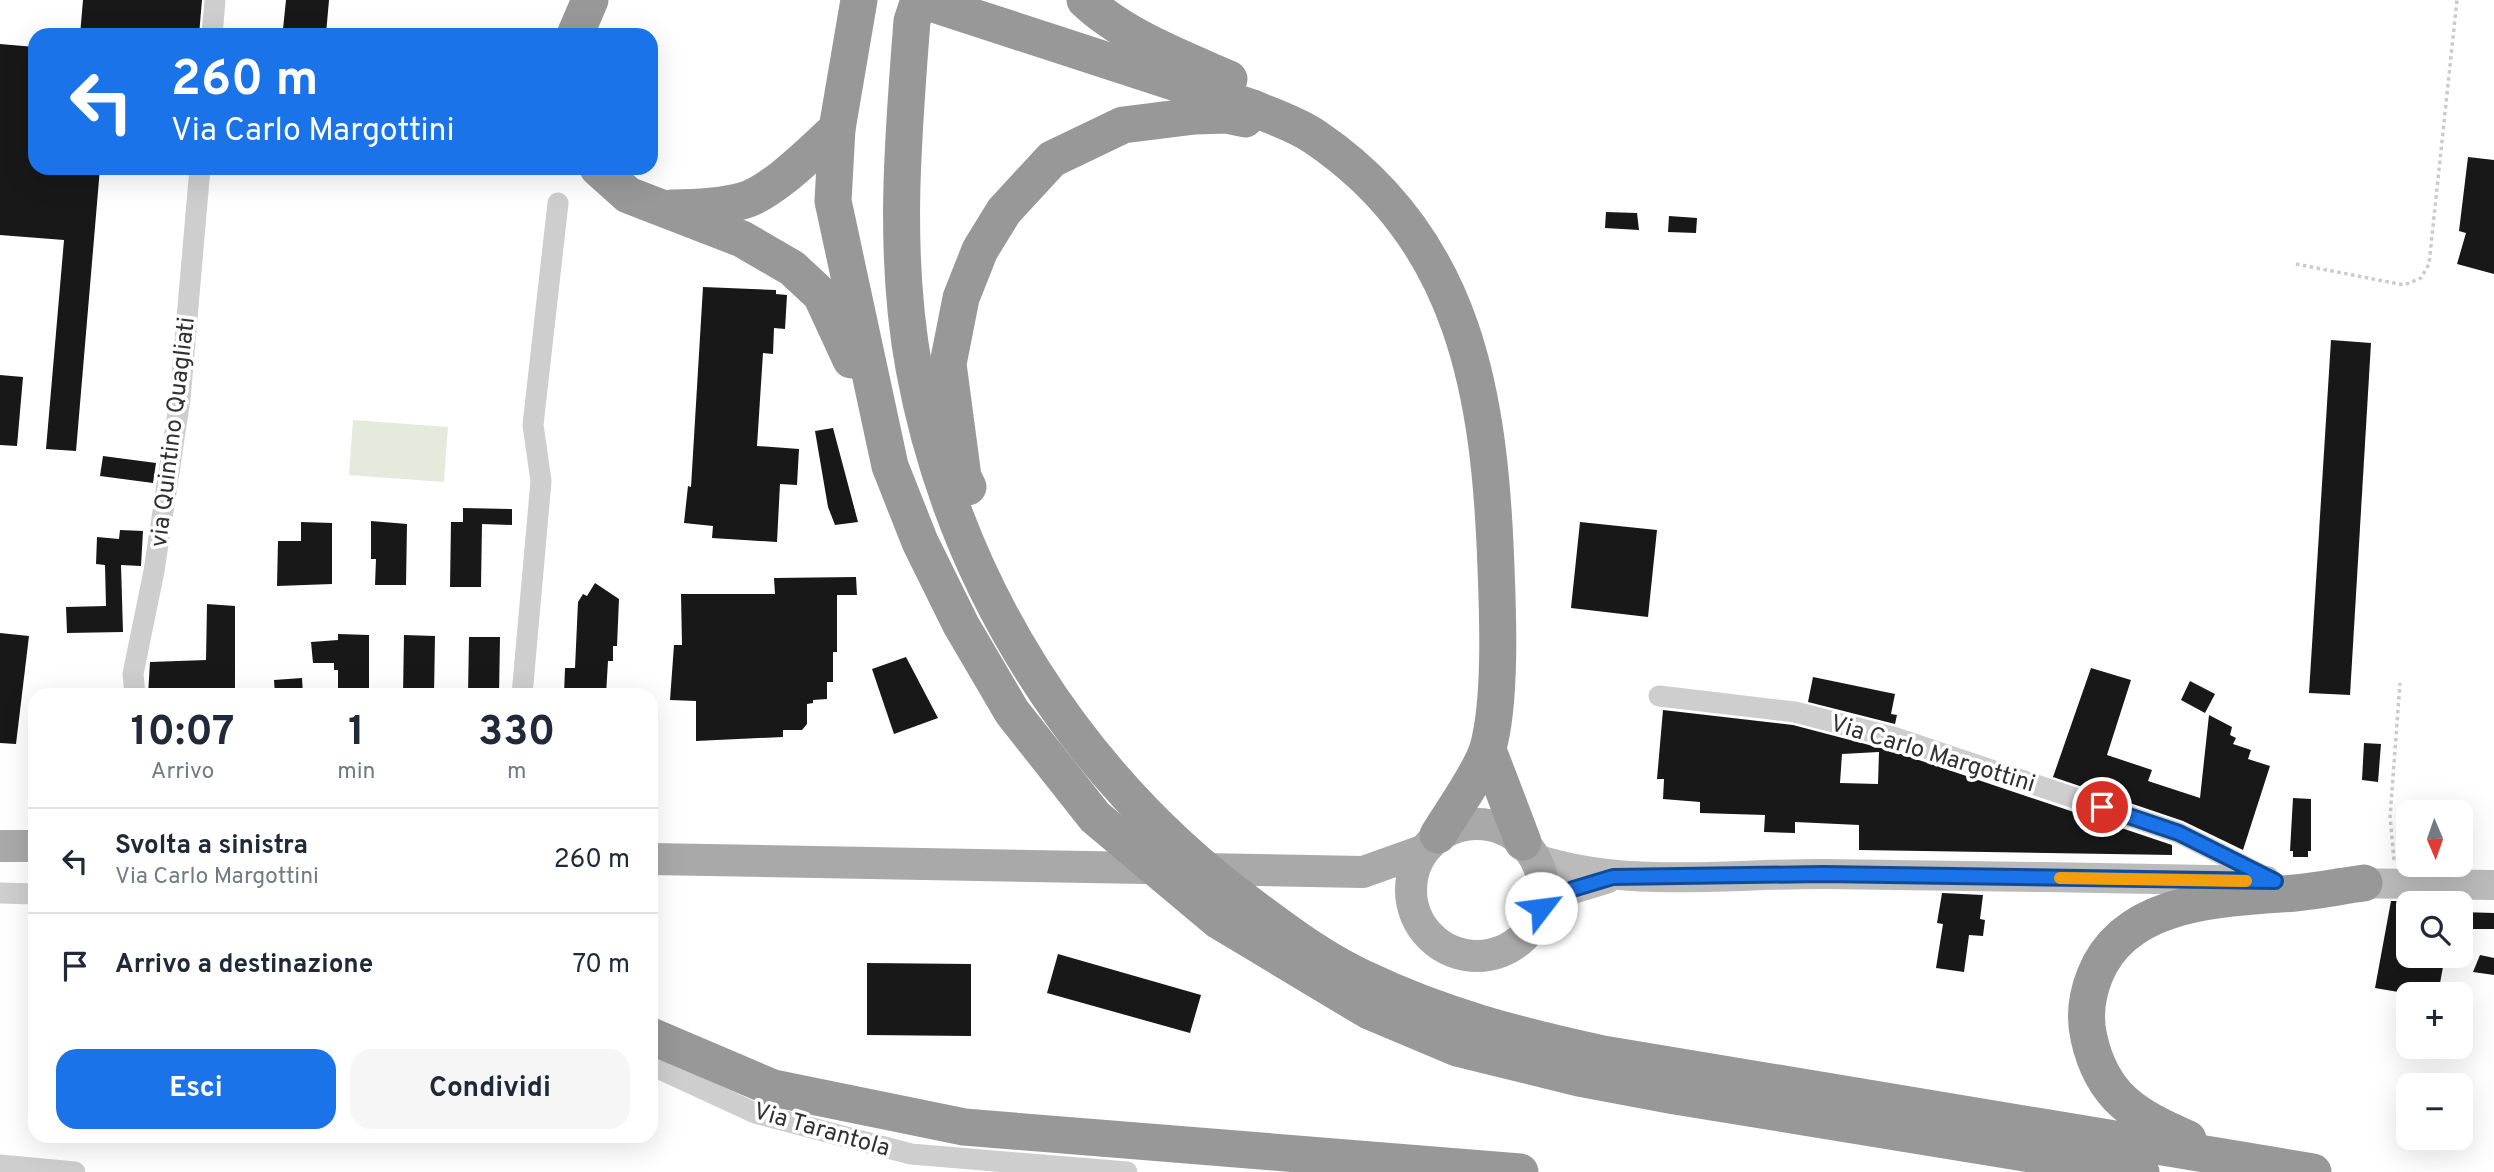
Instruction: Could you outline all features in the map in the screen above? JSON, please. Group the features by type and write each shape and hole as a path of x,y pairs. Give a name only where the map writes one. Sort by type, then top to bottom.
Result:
{"highway":[{"path":"578,28 590,0"},
{"path":"859,0 837,129 833,201 890,466 920,542 961,625 1012,712 1095,817 1219,921 1369,1011 1457,1048 1579,1078 2141,1172"},
{"path":"1085,0 1098,12 1172,54 1244,85 1374,185 1408,221 1438,274 1469,349 1483,402 1491,458 1495,537 1495,709 1488,750 1430,843"},
{"path":"1302,129 1253,108 929,3 912,22 901,161 901,251 914,367 930,435 955,516 1008,632 1061,716 1131,801 1222,884 1297,940 1364,979 1503,1032 1604,1054 2303,1170"},
{"path":"1131,801 1023,607 963,477 948,364 961,298 980,250 1004,212 1052,159 1123,125 1195,116 1226,115 1302,129"},
{"path":"660,208 705,208 745,201 786,174 837,129"},
{"path":"606,175 628,195 741,239 792,268 821,295 880,427"},
{"path":"1488,750 1530,851"},
{"path":"2303,1170 2256,1154 2194,1142 2150,1123 2112,1094 2093,1059 2086,1026 2088,991 2102,958 2129,930 2171,909 2220,898 2298,893 2380,883"},
{"path":"658,1039 773,1088 964,1127 1520,1172"}],"main road":[{"path":"658,859 1363,872 1430,843 1459,825 1482,823 1504,829 1530,851 1571,870 1613,877 1823,874 2494,885"},
{"path":"1430,843 1411,876 1412,904 1420,924 1434,941 1453,952 1475,956 1496,953 1516,943 1531,928 1541,908 1543,883 1530,851"},
{"path":"0,846 28,846"},
{"path":"1363,872 1412,904"},
{"path":"1541,908 1573,889 1613,877"}],"street":[{"path":"213,28 215,0"},
{"name":"via Quintino Quagliati","path":"134,688 133,674 154,571 180,399 199,175"},
{"path":"524,688 541,481 533,425 558,203"},
{"name":"Via Carlo Margottini","path":"1658,696 1795,712 1896,738 2179,833 2275,881"},
{"path":"0,893 28,894"},
{"name":"Via Tarantola","path":"658,1068 755,1113 911,1154 1127,1172"},
{"path":"0,1165 75,1172"}],"path":[{"path":"2296,264 2404,285 2421,278 2429,264 2457,0"},
{"path":"2380,883 2390,817 2400,683"}],"shaded area":[{"path":"353,420 448,427 444,482 349,475"}],"building":[{"path":"83,0 202,0 200,28 81,28"},
{"path":"286,0 329,0 327,28 283,28"},
{"path":"0,44 28,46 28,175 99,175 76,451 46,449 64,240 0,235"},
{"path":"2468,157 2494,160 2494,274 2457,264 2466,233 2459,231"},
{"path":"1606,212 1637,213 1639,230 1605,228"},
{"path":"1669,216 1697,218 1696,233 1668,232"},
{"path":"703,287 776,290 776,294 787,295 785,329 774,328 773,354 763,353 757,446 799,449 797,485 780,484 777,542 712,538 713,526 684,523 688,486 691,487"},
{"path":"2331,340 2371,343 2350,695 2309,693"},
{"path":"0,375 23,377 17,446 0,445"},
{"path":"833,428 858,522 835,525 828,507 815,431"},
{"path":"103,456 156,463 153,483 100,476"},
{"path":"463,508 512,509 512,525 482,524 481,587 450,587 451,522 463,522"},
{"path":"371,521 407,524 406,585 375,585 376,559 371,559"},
{"path":"301,522 332,523 332,584 277,586 278,541 301,541"},
{"path":"1580,522 1657,530 1648,617 1571,608"},
{"path":"120,530 143,531 141,566 121,565 123,632 67,633 66,607 106,606 105,565 96,564 97,537 119,539"},
{"path":"856,577 857,595 837,595 837,652 833,652 833,682 827,682 827,699 813,700 813,703 807,704 807,724 802,730 783,730 783,737 696,741 696,701 670,700 674,645 682,645 681,594 775,594 774,578"},
{"path":"595,583 619,599 617,646 613,646 613,661 608,661 606,688 564,688 565,668 575,668 578,602 583,594 587,596"},
{"path":"207,604 235,606 235,688 148,688 150,662 206,660"},
{"path":"0,633 29,636 16,744 0,743"},
{"path":"338,634 369,635 369,688 338,688 338,670 334,670 334,663 313,663 311,642 338,640"},
{"path":"404,635 435,636 434,688 403,688"},
{"path":"469,637 500,637 499,688 468,688"},
{"path":"906,657 938,718 894,734 872,669"},
{"path":"2091,668 2131,680 2107,755 2152,770 2148,781 2200,798 2209,715 2232,727 2230,735 2236,738 2233,744 2251,750 2248,759 2270,766 2243,850 2183,821 2053,777"},
{"path":"1813,677 1895,694 1891,714 1897,715 1895,724 1808,702"},
{"path":"302,678 303,688 275,688 274,680"},
{"path":"2190,681 2215,694 2205,713 2181,700"},
{"path":"1663,710 1793,725 1892,751 2172,845 2172,855 1859,850 1859,825 1795,822 1795,833 1764,832 1765,815 1700,813 1700,802 1663,799 1664,779 1657,779","holes":["1879,752 1878,784 1840,783 1842,754"]},
{"path":"2364,743 2381,744 2378,782 2362,780"},
{"path":"2293,798 2311,799 2311,851 2308,851 2308,857 2293,857 2293,851 2290,851"},
{"path":"1942,893 1983,895 1980,919 1985,920 1983,936 1969,935 1964,972 1936,968 1943,924 1937,923"},
{"path":"2391,901 2396,901 2396,968 2443,968 2440,982 2396,982 2396,992 2375,988"},
{"path":"2473,912 2494,913 2494,929 2473,929"},
{"path":"1058,954 1201,995 1190,1033 1047,993"},
{"path":"2480,955 2494,958 2494,975 2473,972"},
{"path":"867,963 971,964 971,1036 867,1035"}],"slow traffic":[{"path":"2060,878 2246,881"}],"route":[{"path":"1541,908 1573,889 1613,877 1823,874 2275,881 2179,833 2102,807"}]}
